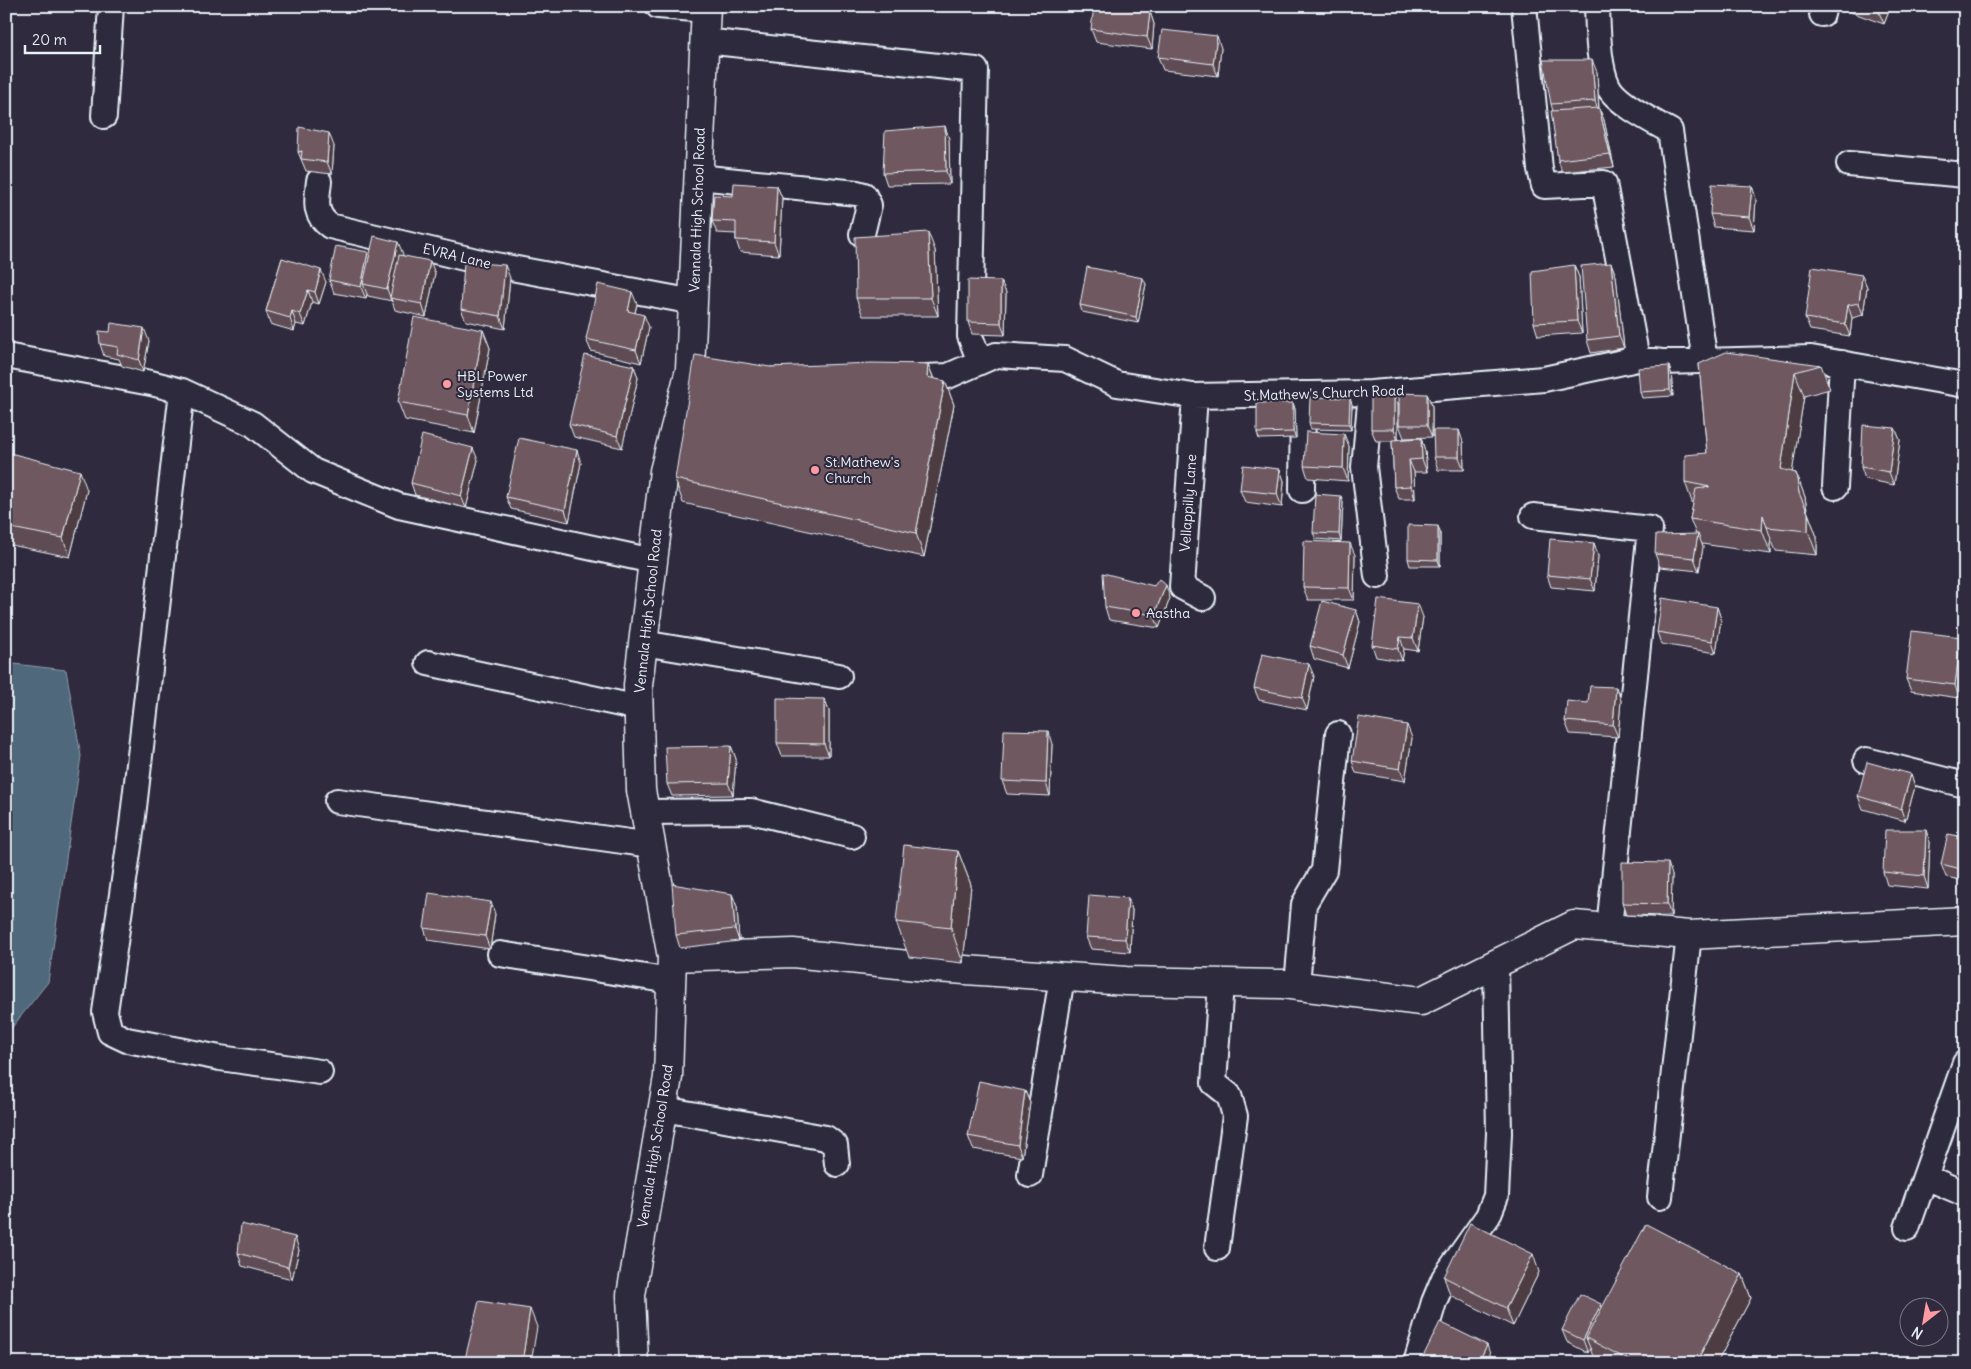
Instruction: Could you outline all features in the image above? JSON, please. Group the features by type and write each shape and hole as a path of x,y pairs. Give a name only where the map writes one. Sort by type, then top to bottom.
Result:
{"main road":[{"name":"Vennala High School Road","path":"634,1363 631,1295 668,1077 672,969 641,790 638,685 664,471 700,371 694,302 706,8"},
{"path":"672,969 793,953 936,968 1126,982 1297,985 1421,1001 1574,925 1689,935 1965,921"}],"street":[{"path":"104,116 111,6"},
{"path":"658,6 706,8"},
{"path":"1524,6 1540,169 1544,186 1604,183 1637,360"},
{"path":"1597,6 1598,44 1608,87 1635,111 1670,131 1706,361"},
{"path":"704,41 976,70 970,336 980,362"},
{"path":"1849,164 1965,175"},
{"path":"698,177 864,195 868,205 862,234"},
{"name":"EVRA Lane","path":"319,181 316,210 321,220 330,226 485,263 694,302"},
{"name":"St.Mathew's Church Road","path":"880,378 948,376 996,355 1065,360 1117,384 1195,396 1371,393 1544,379 1637,360 1662,362 1811,358 1965,384"},
{"path":"6,356 152,383 182,391 253,424 313,471 399,506 653,560"},
{"path":"1835,487 1842,363"},
{"path":"182,391 132,825 105,1012 110,1032 127,1040 220,1058 320,1072"},
{"path":"1371,393 1364,468 1376,576"},
{"path":"1302,490 1303,394"},
{"name":"Vellappilly Lane","path":"1195,396 1182,587 1203,598"},
{"path":"1533,516 1650,529 1609,928"},
{"path":"643,643 839,676"},
{"path":"428,663 639,708"},
{"path":"1297,985 1304,904 1324,870 1338,734"},
{"path":"1866,760 1965,785"},
{"path":"338,801 651,845"},
{"path":"645,812 751,811 852,836"},
{"path":"1660,1197 1689,935"},
{"path":"500,954 672,969"},
{"path":"1416,1363 1434,1302 1444,1278 1477,1234 1488,1216 1496,1196 1499,1133 1496,964"},
{"path":"1030,1176 1062,977"},
{"path":"1217,1248 1235,1116 1229,1095 1214,1083 1221,983"},
{"path":"1907,1228 1965,1064"},
{"path":"663,1109 826,1138 835,1146 836,1164"},
{"path":"1926,1177 1965,1194"}],"water":[{"path":"6,663 66,670 81,756 48,982 6,1035"}],"building":[{"path":"1094,6 1150,12 1147,37 1091,29"},
{"path":"1864,6 1881,6 1879,12"},
{"path":"1162,30 1217,36 1213,64 1158,57"},
{"path":"1543,60 1592,60 1595,101 1551,104"},
{"path":"1599,108 1610,154 1558,160 1551,111"},
{"path":"945,126 946,171 883,173 885,131"},
{"path":"299,127 329,133 327,162 301,159 302,151 298,152"},
{"path":"734,183 777,186 774,242 736,240 736,222 712,221 714,195 733,196"},
{"path":"1712,184 1752,186 1749,217 1710,214"},
{"path":"928,232 931,298 856,298 855,237"},
{"path":"374,236 398,242 387,289 363,284"},
{"path":"336,246 368,252 361,287 329,280"},
{"path":"399,255 430,261 422,304 390,298"},
{"path":"282,258 321,270 315,292 308,290 300,314 292,311 290,318 266,311"},
{"path":"464,262 505,265 500,316 461,309"},
{"path":"1611,263 1619,336 1587,340 1581,266"},
{"path":"1574,265 1577,321 1534,323 1532,271"},
{"path":"1087,267 1143,278 1136,317 1080,305"},
{"path":"1812,267 1862,275 1859,303 1848,305 1845,324 1805,318"},
{"path":"968,280 1001,281 1001,323 968,322"},
{"path":"598,284 632,292 628,311 644,315 636,350 586,339"},
{"name":"HBL Power Systems Ltd","path":"414,317 483,330 468,415 398,402"},
{"path":"111,323 144,328 139,360 117,354 118,347 100,344 99,331 110,332"},
{"path":"1726,352 1821,365 1795,372 1781,469 1796,473 1799,493 1808,513 1808,531 1767,527 1763,515 1762,530 1690,519 1696,489 1710,487 1685,482 1685,455 1707,453 1699,364"},
{"path":"585,355 634,366 617,436 569,424"},
{"name":"St.Mathew's Church","path":"695,355 770,367 872,363 928,364 927,377 945,381 916,533 675,479"},
{"path":"1669,366 1670,390 1640,392 1638,368"},
{"path":"1371,392 1394,393 1394,429 1371,429"},
{"path":"1399,393 1427,394 1427,425 1399,425"},
{"path":"1310,397 1350,398 1349,424 1309,423"},
{"path":"1257,403 1293,403 1293,432 1257,433"},
{"path":"1863,425 1895,428 1889,472 1861,467"},
{"path":"1433,430 1459,430 1459,457 1434,457"},
{"path":"1306,432 1344,434 1343,468 1304,466"},
{"path":"422,435 473,448 461,496 411,483"},
{"path":"519,438 577,450 565,510 506,497"},
{"path":"1421,438 1422,459 1409,460 1411,486 1394,487 1392,440"},
{"path":"6,452 80,471 63,538 6,527"},
{"path":"1243,465 1280,469 1277,494 1240,490"},
{"path":"1315,494 1341,496 1339,534 1313,533"},
{"path":"1408,525 1438,526 1438,560 1408,559"},
{"path":"1698,534 1694,558 1655,554 1656,535"},
{"path":"1550,539 1594,543 1590,579 1547,575"},
{"path":"1304,541 1350,543 1349,588 1303,587"},
{"path":"1103,573 1154,586 1159,579 1166,585 1154,615 1105,607"},
{"path":"1662,598 1717,607 1712,641 1657,632"},
{"path":"1378,599 1418,604 1413,638 1400,637 1398,649 1372,645"},
{"path":"1322,601 1356,610 1343,655 1310,646"},
{"path":"1912,631 1961,637 1955,685 1906,679"},
{"path":"1262,654 1309,664 1302,698 1254,688"},
{"path":"1590,686 1616,687 1613,725 1565,721 1567,701 1588,703"},
{"path":"777,698 824,699 824,744 777,743"},
{"path":"1359,717 1407,725 1400,769 1352,761"},
{"path":"1004,730 1048,731 1046,783 1002,781"},
{"path":"731,746 728,783 667,784 665,747"},
{"path":"1867,762 1911,774 1901,809 1858,796"},
{"path":"1885,830 1926,830 1924,876 1883,872"},
{"path":"1948,834 1965,837 1965,870 1941,864"},
{"path":"904,845 958,851 951,928 896,922"},
{"path":"1622,862 1668,863 1667,904 1622,903"},
{"path":"672,884 732,894 735,929 676,935"},
{"path":"429,893 491,902 485,936 424,928"},
{"path":"1089,895 1128,898 1125,939 1086,937"},
{"path":"979,1081 1025,1091 1018,1145 968,1136"},
{"path":"1470,1223 1533,1254 1506,1308 1444,1277"},
{"path":"241,1224 295,1237 288,1267 238,1253"},
{"path":"1646,1224 1742,1274 1696,1363 1634,1363 1586,1338"},
{"path":"1580,1294 1601,1304 1583,1340 1562,1330"},
{"path":"479,1301 530,1309 522,1363 464,1363"},
{"path":"1440,1322 1487,1345 1478,1363 1420,1363"}],"place":[{"name":"HBL Power Systems Ltd","path":"447,384"},
{"name":"St.Mathew's Church","path":"815,470"},
{"name":"Aastha","path":"1136,613"}]}
